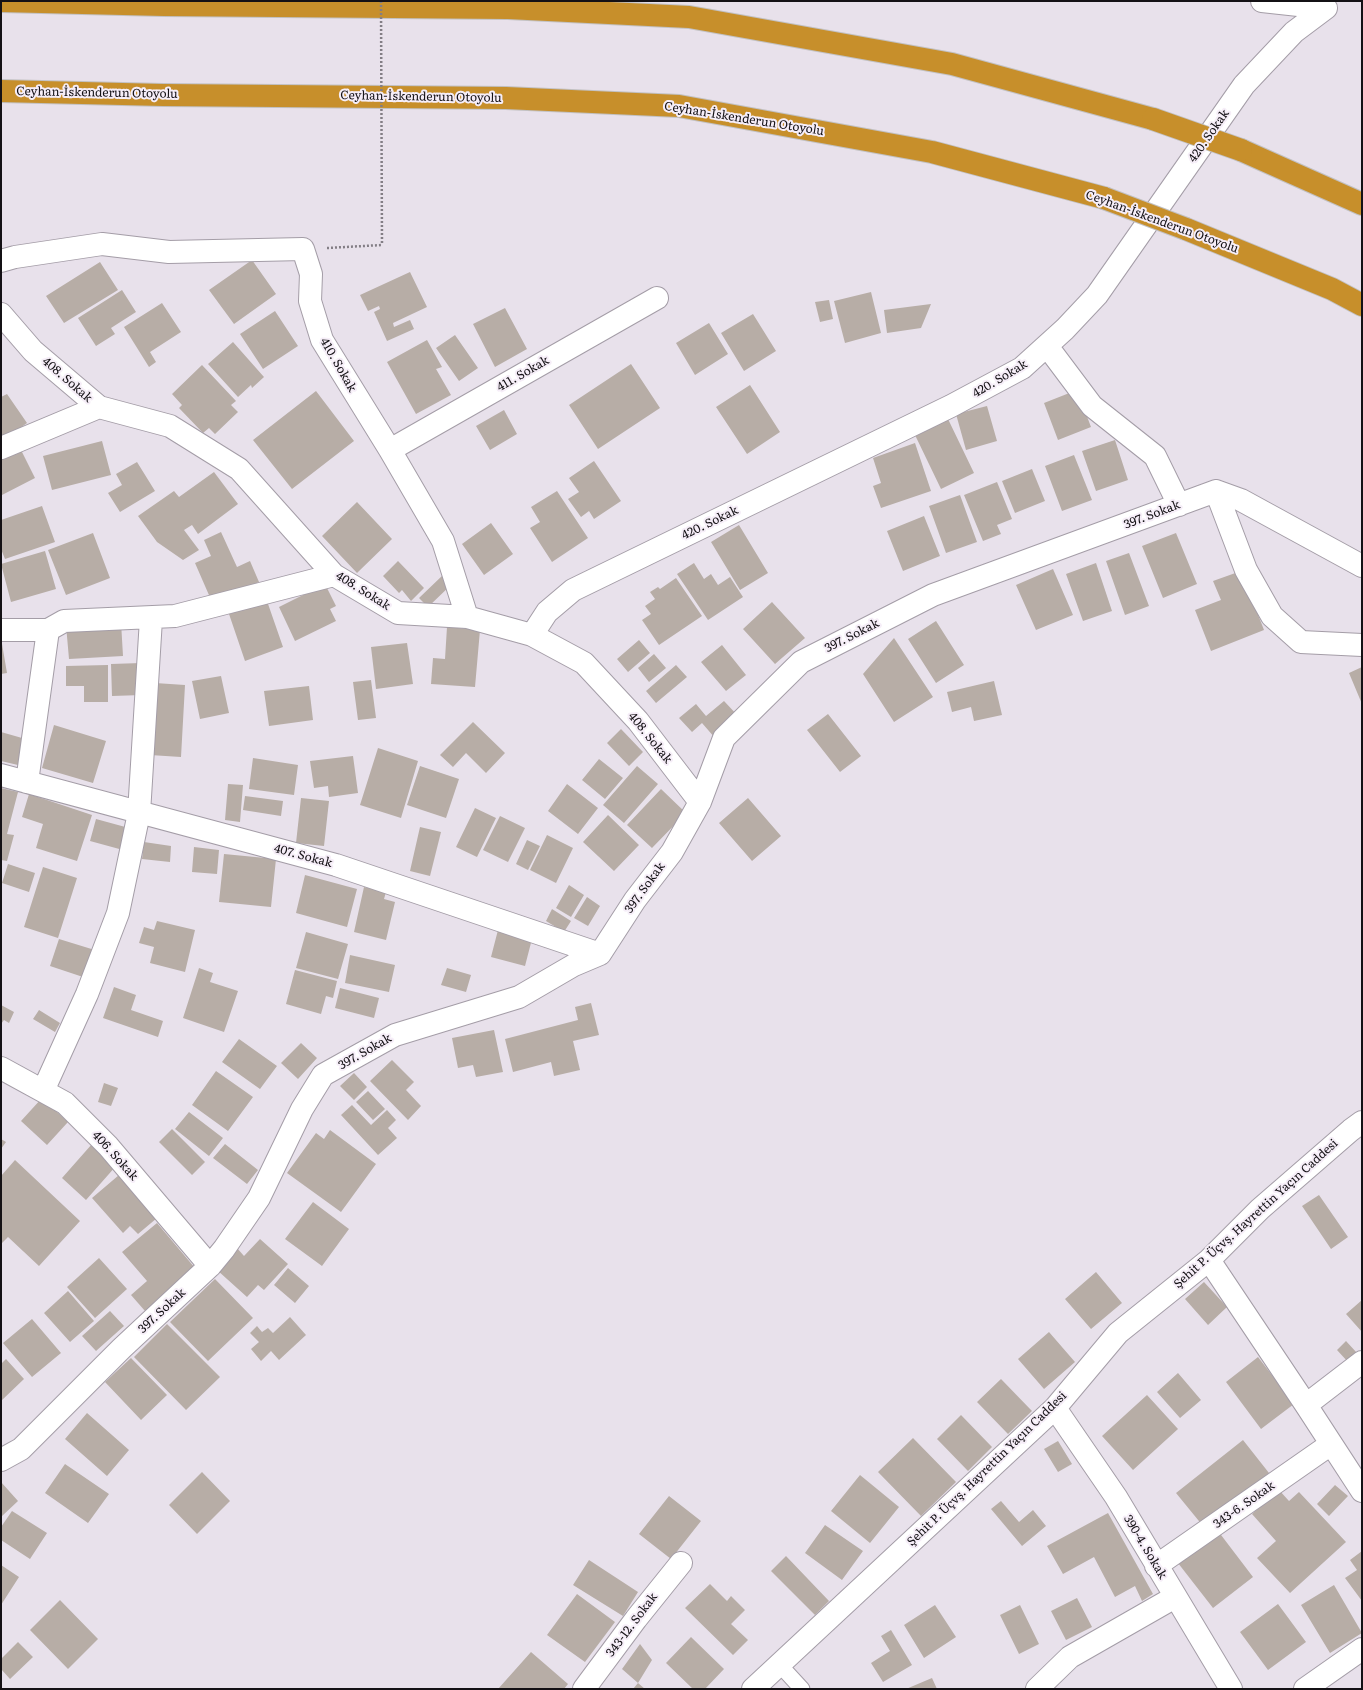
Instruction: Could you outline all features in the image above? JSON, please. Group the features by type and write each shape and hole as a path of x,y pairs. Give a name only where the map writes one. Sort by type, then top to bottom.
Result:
{"highway":[{"path":"1,1 164,5 508,8 689,17 952,64 1153,119 1241,150 1362,204"},
{"name":"Ceyhan-İskenderun Otoyolu","path":"1,91 506,98 680,106 932,152 1104,198 1186,229 1332,289 1362,305"}],"street":[{"name":"420. Sokak","path":"1262,1 1330,4"},
{"name":"420. Sokak","path":"532,635 547,612 573,590 951,406 1022,368 1066,329 1097,295 1244,85 1294,32 1330,4"},
{"path":"1,261 15,257 102,244 169,252 303,249"},
{"name":"410. Sokak","path":"303,249 311,274 310,301 322,340 390,450 443,541 467,617"},
{"name":"411. Sokak","path":"390,450 657,298"},
{"name":"408. Sokak","path":"1,314 33,350 99,407 170,426 239,469 334,575 398,613 467,617 532,635 584,663 638,721 700,802"},
{"path":"1047,346 1092,406 1155,456 1179,505"},
{"path":"1,448 99,407"},
{"path":"1216,491 1241,500 1362,566"},
{"path":"1216,491 1246,570 1272,616 1301,642 1362,644"},
{"name":"397. Sokak","path":"1,1460 21,1449 122,1348 210,1266 224,1249 259,1198 302,1109 323,1076 395,1034 519,997 574,965 600,954 635,900 672,852 700,802 724,738 801,662 933,595 1216,491"},
{"path":"1,630 48,630 64,621 175,616 334,575"},
{"path":"43,1091 87,994 118,913 139,813 151,618"},
{"path":"27,782 48,630"},
{"name":"407. Sokak","path":"1,775 336,865 600,954"},
{"name":"406. Sokak","path":"1,1068 65,1103 108,1146 210,1266"},
{"name":"Şehit P. Üçvş. Hayrettin Yaçın Caddesi","path":"753,1689 1055,1408 1118,1333 1209,1260 1260,1209 1362,1122"},
{"path":"1209,1260 1362,1491"},
{"path":"1306,1405 1362,1362"},
{"name":"390-4. Sokak","path":"1055,1408 1116,1497 1231,1689"},
{"name":"343-6. Sokak","path":"1156,1566 1331,1444"},
{"name":"343-12. Sokak","path":"584,1689 636,1619 681,1563"},
{"path":"1037,1689 1070,1657 1175,1597"},
{"path":"1304,1689 1362,1649"}],"lane":[{"path":"779,1664 802,1689"}],"path":[{"path":"303,249 382,245 381,1"}],"building":[{"path":"252,260 276,294 234,324 209,290"},
{"path":"100,262 118,290 64,323 46,296"},
{"path":"410,272 427,307 393,323 394,327 410,320 414,329 387,341 374,312 380,309 379,306 368,311 360,295"},
{"path":"122,290 136,312 111,328 115,334 96,346 78,318"},
{"path":"871,292 881,333 845,343 834,301"},
{"path":"829,300 833,319 820,322 815,302"},
{"path":"162,303 181,332 150,352 156,362 149,367 124,327"},
{"path":"931,304 921,328 887,333 884,310"},
{"path":"505,308 527,349 495,367 473,324"},
{"path":"275,311 298,346 263,369 240,334"},
{"path":"753,314 776,351 744,371 721,333"},
{"path":"709,323 728,354 695,375 676,343"},
{"path":"455,335 478,368 459,381 436,348"},
{"path":"427,340 442,367 436,369 451,395 416,414 387,362"},
{"path":"233,342 264,377 252,388 251,385 238,397 208,364"},
{"path":"631,364 660,408 598,449 569,405"},
{"path":"202,365 236,401 231,405 238,412 215,434 209,428 203,433 179,408 182,405 172,394"},
{"path":"750,385 780,432 747,454 716,407"},
{"path":"1077,390 1091,427 1058,440 1044,403"},
{"path":"316,391 354,441 292,489 253,440"},
{"path":"7,394 27,423 1,442 1,397"},
{"path":"987,406 997,441 966,450 956,414"},
{"path":"504,410 517,434 490,450 476,426"},
{"path":"948,419 974,473 941,489 915,435"},
{"path":"1115,440 1128,480 1096,491 1082,451"},
{"path":"102,441 111,475 52,490 43,456"},
{"path":"915,443 931,491 881,508 873,486 881,483 873,458"},
{"path":"18,444 35,478 2,495 1,453"},
{"path":"1074,455 1092,500 1062,511 1045,466"},
{"path":"594,461 621,501 594,519 589,511 581,517 568,499 579,492 569,478"},
{"path":"137,462 155,491 120,512 108,493 122,485 116,474"},
{"path":"1032,469 1045,501 1015,513 1002,481"},
{"path":"214,472 238,504 198,534 192,525 184,530 199,550 183,560 157,542 138,516 174,491 179,497"},
{"path":"997,482 1012,519 997,525 1001,534 983,541 964,495"},
{"path":"557,491 588,538 552,562 530,528 540,522 531,507"},
{"path":"960,495 977,542 946,553 929,506"},
{"path":"357,502 392,539 357,573 322,536"},
{"path":"42,506 55,542 5,559 1,549 1,520"},
{"path":"924,516 940,556 903,571 887,531"},
{"path":"491,523 513,554 484,575 462,544"},
{"path":"739,525 768,573 740,590 711,542"},
{"path":"221,532 237,567 250,561 259,582 212,602 195,563 211,556 204,540"},
{"path":"93,533 110,578 66,595 48,550"},
{"path":"1176,533 1197,584 1163,598 1142,546"},
{"path":"45,551 56,589 11,602 1,564"},
{"path":"1129,553 1149,606 1125,615 1106,561"},
{"path":"398,561 424,588 411,601 402,590 399,593 383,576"},
{"path":"694,563 704,579 711,574 718,585 730,577 743,597 708,620 677,574"},
{"path":"1096,563 1112,611 1083,621 1066,574"},
{"path":"1053,569 1073,615 1036,630 1016,585"},
{"path":"1241,571 1264,630 1211,651 1195,610 1221,600 1213,581"},
{"path":"443,575 452,584 428,607 419,598"},
{"path":"676,578 702,616 659,645 642,620 651,614 645,606 655,599 650,592 658,587 660,589"},
{"path":"325,584 336,606 330,609 336,621 295,641 279,607"},
{"path":"267,601 283,647 245,661 229,614"},
{"path":"772,602 805,638 775,664 743,629"},
{"path":"936,621 964,665 936,683 908,639"},
{"path":"121,622 123,656 69,659 66,625"},
{"path":"447,627 480,630 475,687 431,684 433,658 445,659"},
{"path":"1,638 7,673 1,674"},
{"path":"894,638 933,697 894,722 863,674"},
{"path":"639,640 650,653 628,672 617,659"},
{"path":"407,643 413,684 376,689 371,647"},
{"path":"722,645 746,675 726,691 701,662"},
{"path":"654,654 666,668 649,682 638,668"},
{"path":"141,663 142,695 112,696 111,664"},
{"path":"108,665 108,702 84,702 84,686 66,686 66,666"},
{"path":"676,665 687,677 656,703 646,691"},
{"path":"1362,667 1362,704 1349,673"},
{"path":"221,676 229,713 200,719 192,681"},
{"path":"371,680 376,718 358,720 353,682"},
{"path":"994,681 1002,715 974,721 971,707 952,712 947,692"},
{"path":"155,683 185,685 181,757 150,755"},
{"path":"309,686 313,720 269,726 264,691"},
{"path":"724,701 739,717 715,738 702,723 692,732 679,718 696,704 706,716"},
{"path":"828,714 861,756 840,772 807,730"},
{"path":"473,722 505,753 486,773 466,753 453,767 440,755"},
{"path":"54,725 106,741 93,783 42,768"},
{"path":"621,729 643,752 629,766 607,743"},
{"path":"1,732 29,740 22,766 1,761"},
{"path":"378,748 418,761 401,818 360,805"},
{"path":"353,756 358,793 329,797 328,786 314,788 310,761"},
{"path":"253,758 298,765 294,795 249,789"},
{"path":"599,759 623,778 605,799 582,780"},
{"path":"420,766 459,779 446,818 407,805"},
{"path":"637,766 658,784 624,823 603,805"},
{"path":"228,784 243,785 240,822 225,820"},
{"path":"567,784 598,808 578,834 548,811"},
{"path":"1,788 18,792 7,834 14,835 7,861 1,860"},
{"path":"661,789 686,813 652,848 627,825"},
{"path":"29,794 92,815 77,861 36,848 43,824 22,817"},
{"path":"245,796 283,801 281,816 243,810"},
{"path":"301,798 329,801 324,846 296,843"},
{"path":"748,798 781,836 752,861 719,823"},
{"path":"475,808 496,818 477,857 456,847"},
{"path":"608,815 639,845 614,871 583,842"},
{"path":"500,816 525,828 508,862 483,850"},
{"path":"96,819 129,828 123,850 90,841"},
{"path":"420,827 441,832 430,876 410,871"},
{"path":"547,835 573,848 556,883 530,870"},
{"path":"527,840 540,846 528,870 516,864"},
{"path":"144,842 171,846 170,862 142,859"},
{"path":"194,847 219,850 217,874 192,872"},
{"path":"224,854 276,859 271,907 219,902"},
{"path":"8,864 35,873 29,892 2,883"},
{"path":"43,867 77,878 58,938 24,927"},
{"path":"305,875 357,889 347,927 296,913"},
{"path":"569,885 584,895 571,917 556,908"},
{"path":"364,887 386,892 384,899 395,902 386,940 354,932"},
{"path":"587,897 600,906 588,926 574,918"},
{"path":"552,909 571,921 564,932 546,921"},
{"path":"157,921 195,930 185,972 150,963 154,947 139,943 144,927 154,930"},
{"path":"498,930 532,939 525,966 491,957"},
{"path":"306,932 348,944 338,979 296,968"},
{"path":"59,939 98,951 89,979 50,966"},
{"path":"350,955 395,965 389,992 345,983"},
{"path":"199,968 213,973 210,982 238,991 224,1032 183,1018"},
{"path":"447,968 471,975 466,992 441,985"},
{"path":"295,970 337,981 333,998 326,996 321,1014 286,1004"},
{"path":"114,987 136,995 131,1010 163,1021 158,1037 103,1018"},
{"path":"340,988 379,998 374,1018 335,1008"},
{"path":"591,1003 599,1035 573,1041 580,1070 554,1076 551,1062 513,1072 505,1039 578,1020 575,1007"},
{"path":"1,1005 14,1012 9,1023 4,1020 1,1024"},
{"path":"39,1010 60,1023 55,1032 33,1019"},
{"path":"494,1030 503,1072 476,1077 473,1065 458,1068 452,1038"},
{"path":"239,1039 277,1066 260,1089 222,1062"},
{"path":"301,1043 317,1058 298,1079 281,1063"},
{"path":"392,1060 414,1082 406,1090 421,1106 408,1120 370,1081"},
{"path":"216,1071 253,1097 228,1131 192,1105"},
{"path":"354,1073 367,1087 354,1100 340,1086"},
{"path":"104,1083 118,1088 111,1106 98,1102"},
{"path":"368,1091 385,1109 373,1120 356,1102"},
{"path":"42,1098 68,1122 47,1145 21,1121"},
{"path":"352,1105 371,1125 387,1110 396,1120 388,1128 397,1138 378,1155 341,1115"},
{"path":"189,1112 223,1138 209,1156 175,1129"},
{"path":"172,1129 205,1162 192,1175 159,1142"},
{"path":"330,1130 376,1164 341,1212 287,1173 316,1133 324,1139"},
{"path":"1,1139 6,1142 1,1149"},
{"path":"92,1144 116,1166 86,1200 62,1178"},
{"path":"225,1144 258,1170 247,1184 213,1158"},
{"path":"15,1160 80,1221 39,1266 8,1237 1,1244 1,1176"},
{"path":"119,1175 157,1218 138,1234 130,1226 123,1233 92,1198"},
{"path":"1319,1195 1348,1237 1331,1249 1302,1206"},
{"path":"313,1202 349,1229 322,1266 285,1239"},
{"path":"157,1223 195,1268 145,1311 131,1295 147,1281 122,1252"},
{"path":"260,1239 288,1264 264,1290 258,1285 247,1297 217,1270 237,1248 244,1256"},
{"path":"99,1258 127,1289 95,1318 67,1287"},
{"path":"288,1268 309,1286 295,1303 274,1285"},
{"path":"1096,1272 1122,1303 1091,1329 1065,1299"},
{"path":"215,1279 253,1318 208,1361 170,1322"},
{"path":"1204,1282 1227,1307 1208,1325 1185,1299"},
{"path":"68,1291 94,1321 70,1342 44,1313"},
{"path":"1362,1300 1362,1332 1346,1314"},
{"path":"110,1311 124,1326 96,1351 82,1336"},
{"path":"290,1317 306,1335 279,1360 271,1351 261,1361 251,1349 259,1342 250,1333 257,1326 262,1332 268,1328 273,1333"},
{"path":"32,1319 61,1353 32,1377 3,1343"},
{"path":"167,1324 220,1377 186,1410 134,1357"},
{"path":"1049,1332 1075,1362 1044,1389 1018,1359"},
{"path":"1346,1341 1357,1353 1348,1362 1337,1350"},
{"path":"1258,1357 1294,1404 1261,1429 1226,1382"},
{"path":"131,1358 167,1395 141,1420 105,1382"},
{"path":"6,1359 24,1379 1,1401 1,1361 2,1363"},
{"path":"1178,1373 1201,1400 1180,1418 1157,1392"},
{"path":"1001,1379 1032,1411 1008,1434 977,1402"},
{"path":"1147,1395 1178,1429 1133,1470 1102,1436"},
{"path":"87,1413 129,1450 107,1476 65,1439"},
{"path":"961,1415 992,1447 968,1471 937,1439"},
{"path":"913,1438 956,1482 921,1516 878,1472"},
{"path":"1243,1440 1269,1473 1203,1526 1176,1493"},
{"path":"1058,1441 1072,1464 1058,1472 1044,1449"},
{"path":"65,1464 109,1494 88,1523 45,1493"},
{"path":"202,1472 230,1501 197,1534 169,1505"},
{"path":"860,1475 899,1507 870,1543 831,1511"},
{"path":"1,1482 18,1501 1,1517"},
{"path":"1335,1485 1348,1496 1329,1516 1317,1504"},
{"path":"1279,1490 1289,1501 1299,1492 1346,1542 1290,1593 1257,1558 1276,1541 1252,1514"},
{"path":"669,1496 701,1521 671,1559 639,1534"},
{"path":"1001,1501 1019,1522 1033,1510 1046,1526 1022,1546 991,1509"},
{"path":"12,1511 47,1533 30,1559 1,1540 1,1527"},
{"path":"1108,1513 1153,1594 1142,1601 1135,1586 1115,1597 1094,1557 1063,1574 1047,1546"},
{"path":"825,1525 863,1551 842,1580 805,1553"},
{"path":"1218,1531 1253,1577 1213,1608 1178,1563"},
{"path":"1362,1551 1362,1601 1345,1578 1357,1570 1350,1560"},
{"path":"786,1556 829,1601 815,1615 771,1571"},
{"path":"589,1560 638,1592 623,1616 573,1585"},
{"path":"1,1565 19,1577 1,1605"},
{"path":"710,1584 727,1601 731,1596 745,1610 731,1624 748,1640 733,1655 685,1608"},
{"path":"1334,1585 1362,1633 1330,1653 1301,1605"},
{"path":"577,1594 615,1622 585,1662 547,1635"},
{"path":"1077,1598 1092,1627 1066,1640 1051,1611"},
{"path":"60,1600 98,1639 68,1669 30,1630"},
{"path":"1278,1604 1306,1642 1268,1670 1240,1632"},
{"path":"935,1605 956,1637 924,1658 904,1625"},
{"path":"1020,1605 1039,1644 1019,1654 1000,1615"},
{"path":"891,1630 912,1665 883,1682 871,1663 890,1651 881,1636"},
{"path":"691,1637 724,1669 705,1689 693,1689 666,1663"},
{"path":"18,1642 33,1657 10,1679 1,1669 1,1659"},
{"path":"640,1644 652,1660 638,1683 622,1669"},
{"path":"531,1652 568,1684 564,1689 498,1689"},
{"path":"932,1678 937,1689 906,1689"},
{"path":"638,1683 645,1689 633,1689"}]}
